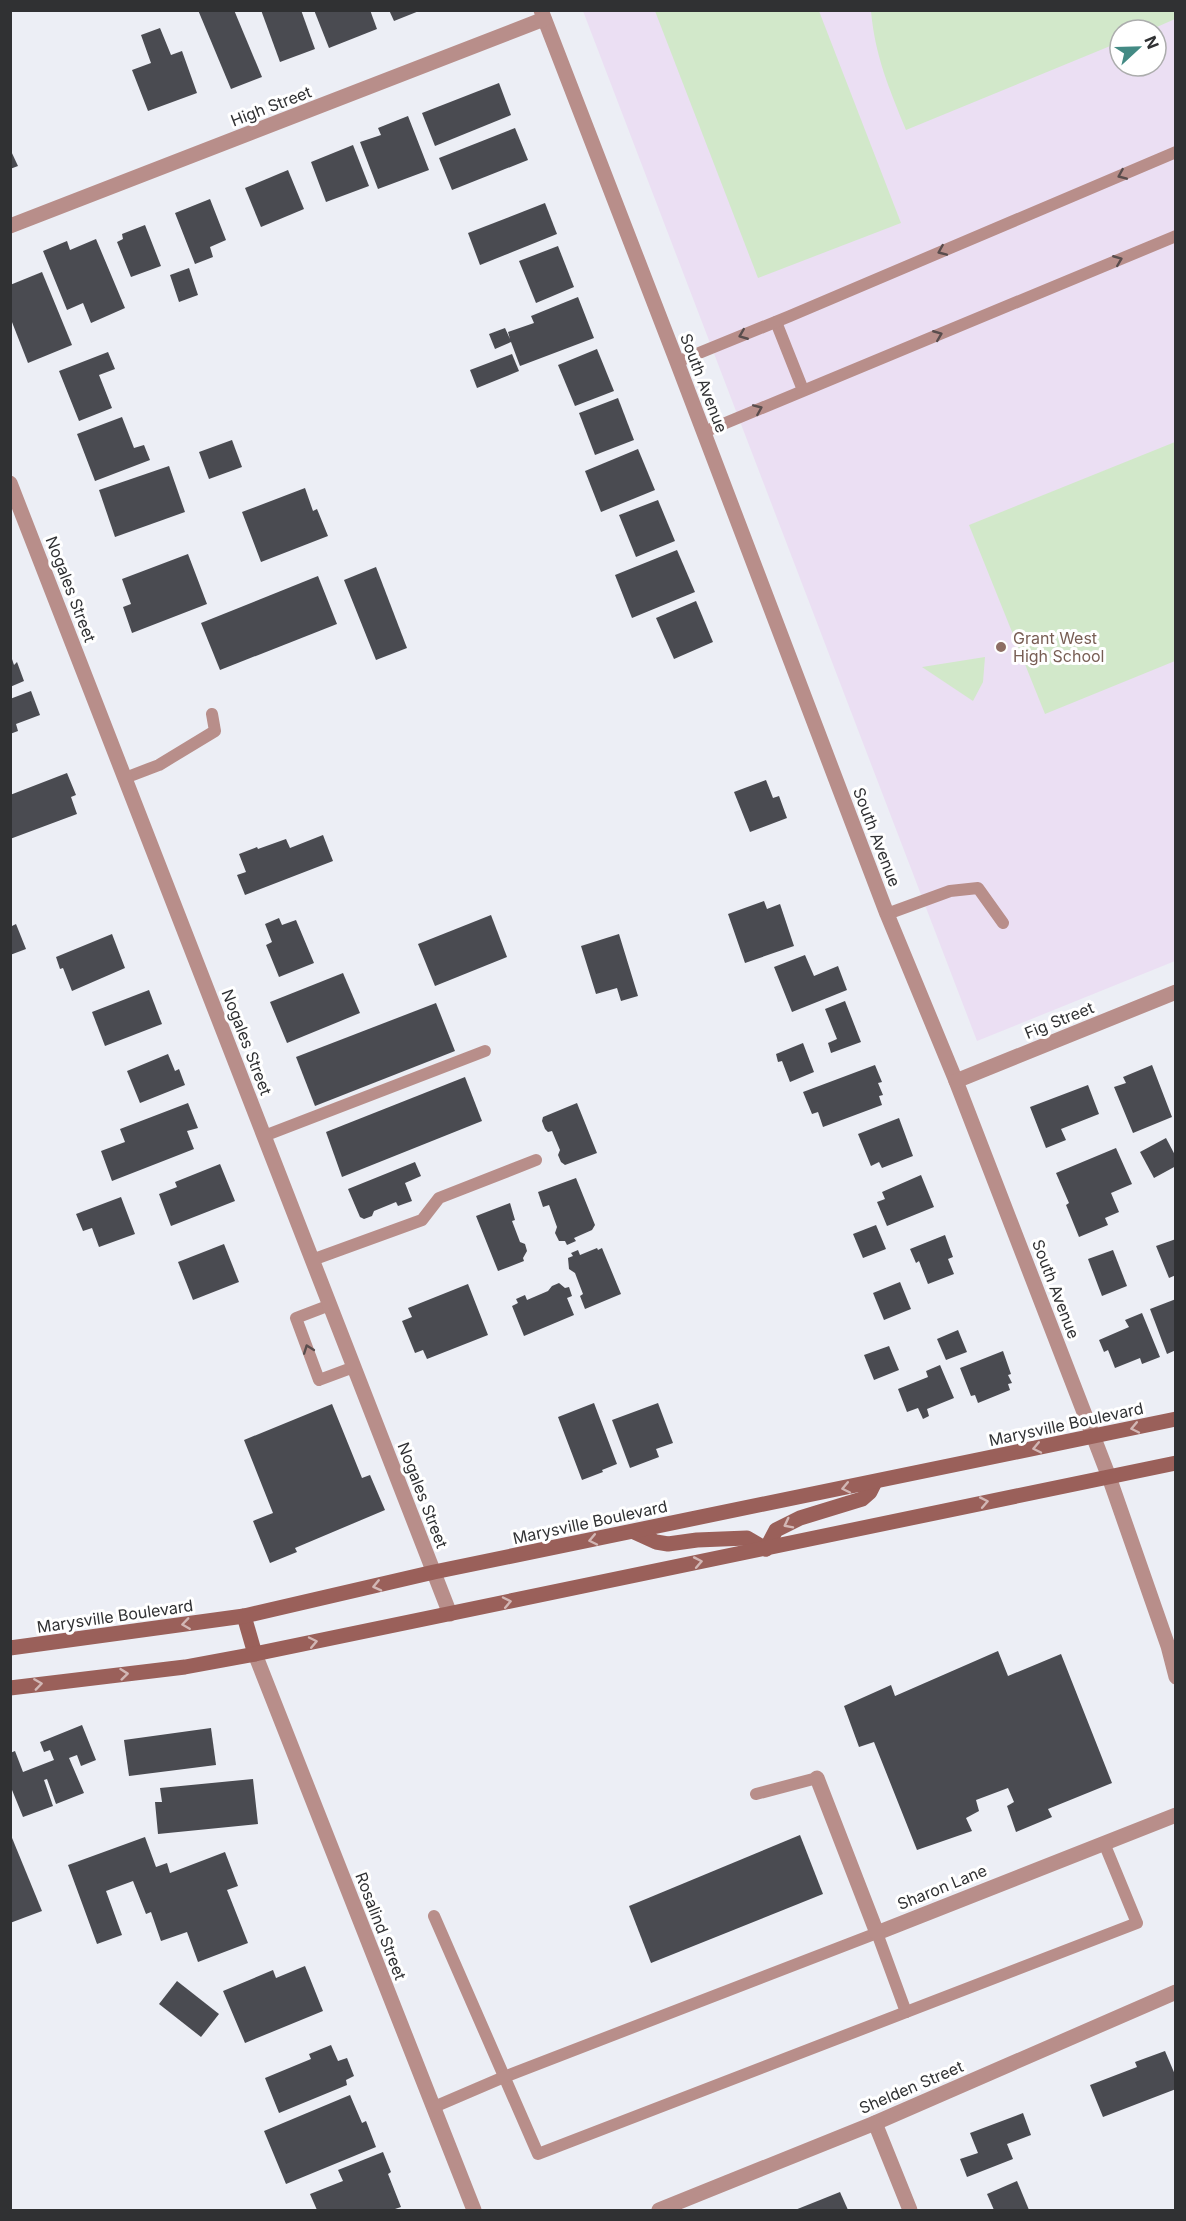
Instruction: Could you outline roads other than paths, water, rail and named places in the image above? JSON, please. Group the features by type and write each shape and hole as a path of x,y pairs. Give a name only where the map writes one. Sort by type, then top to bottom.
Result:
{"main road":[{"name":"Marysville Boulevard","path":"10,1648 244,1616 434,1572 1176,1419"},
{"path":"10,1688 185,1667 255,1654 1176,1463"},
{"path":"766,1549 776,1530 800,1518 862,1499 870,1492 875,1482"},
{"path":"634,1532 656,1542 668,1544 747,1538 766,1549"},
{"path":"244,1616 255,1654"}],"street":[{"name":"High Street","path":"10,226 543,15"},
{"name":"South Avenue","path":"543,15 887,914 956,1081 1094,1436 1168,1646 1176,1677"},
{"name":"Nogales Street","path":"10,483 450,1614"},
{"name":"Fig Street","path":"956,1081 1176,992"},
{"name":"Rosalind Street","path":"255,1654 474,2211"},
{"path":"817,1778 877,1933"},
{"name":"Sharon Lane","path":"877,1933 1176,1815"},
{"name":"Shelden Street","path":"659,2211 875,2123 1176,1992"},
{"path":"875,2123 910,2211"}],"lane":[{"path":"677,362 1176,152"},
{"path":"704,432 1176,236"},
{"path":"776,322 803,390"},
{"path":"125,778 159,765 215,731 212,714"},
{"path":"887,914 950,891 978,888 1003,923"},
{"path":"264,1136 484,1051"},
{"path":"312,1260 422,1220 439,1198 537,1160"},
{"path":"330,1305 296,1318 319,1380 354,1367"},
{"path":"756,1794 817,1778"},
{"path":"434,1916 538,2154 1137,1923 1104,1843"},
{"path":"434,2107 504,2077 877,1933 906,2012"}],"place":[{"name":"Grant West High School","path":"1001,647"}]}
